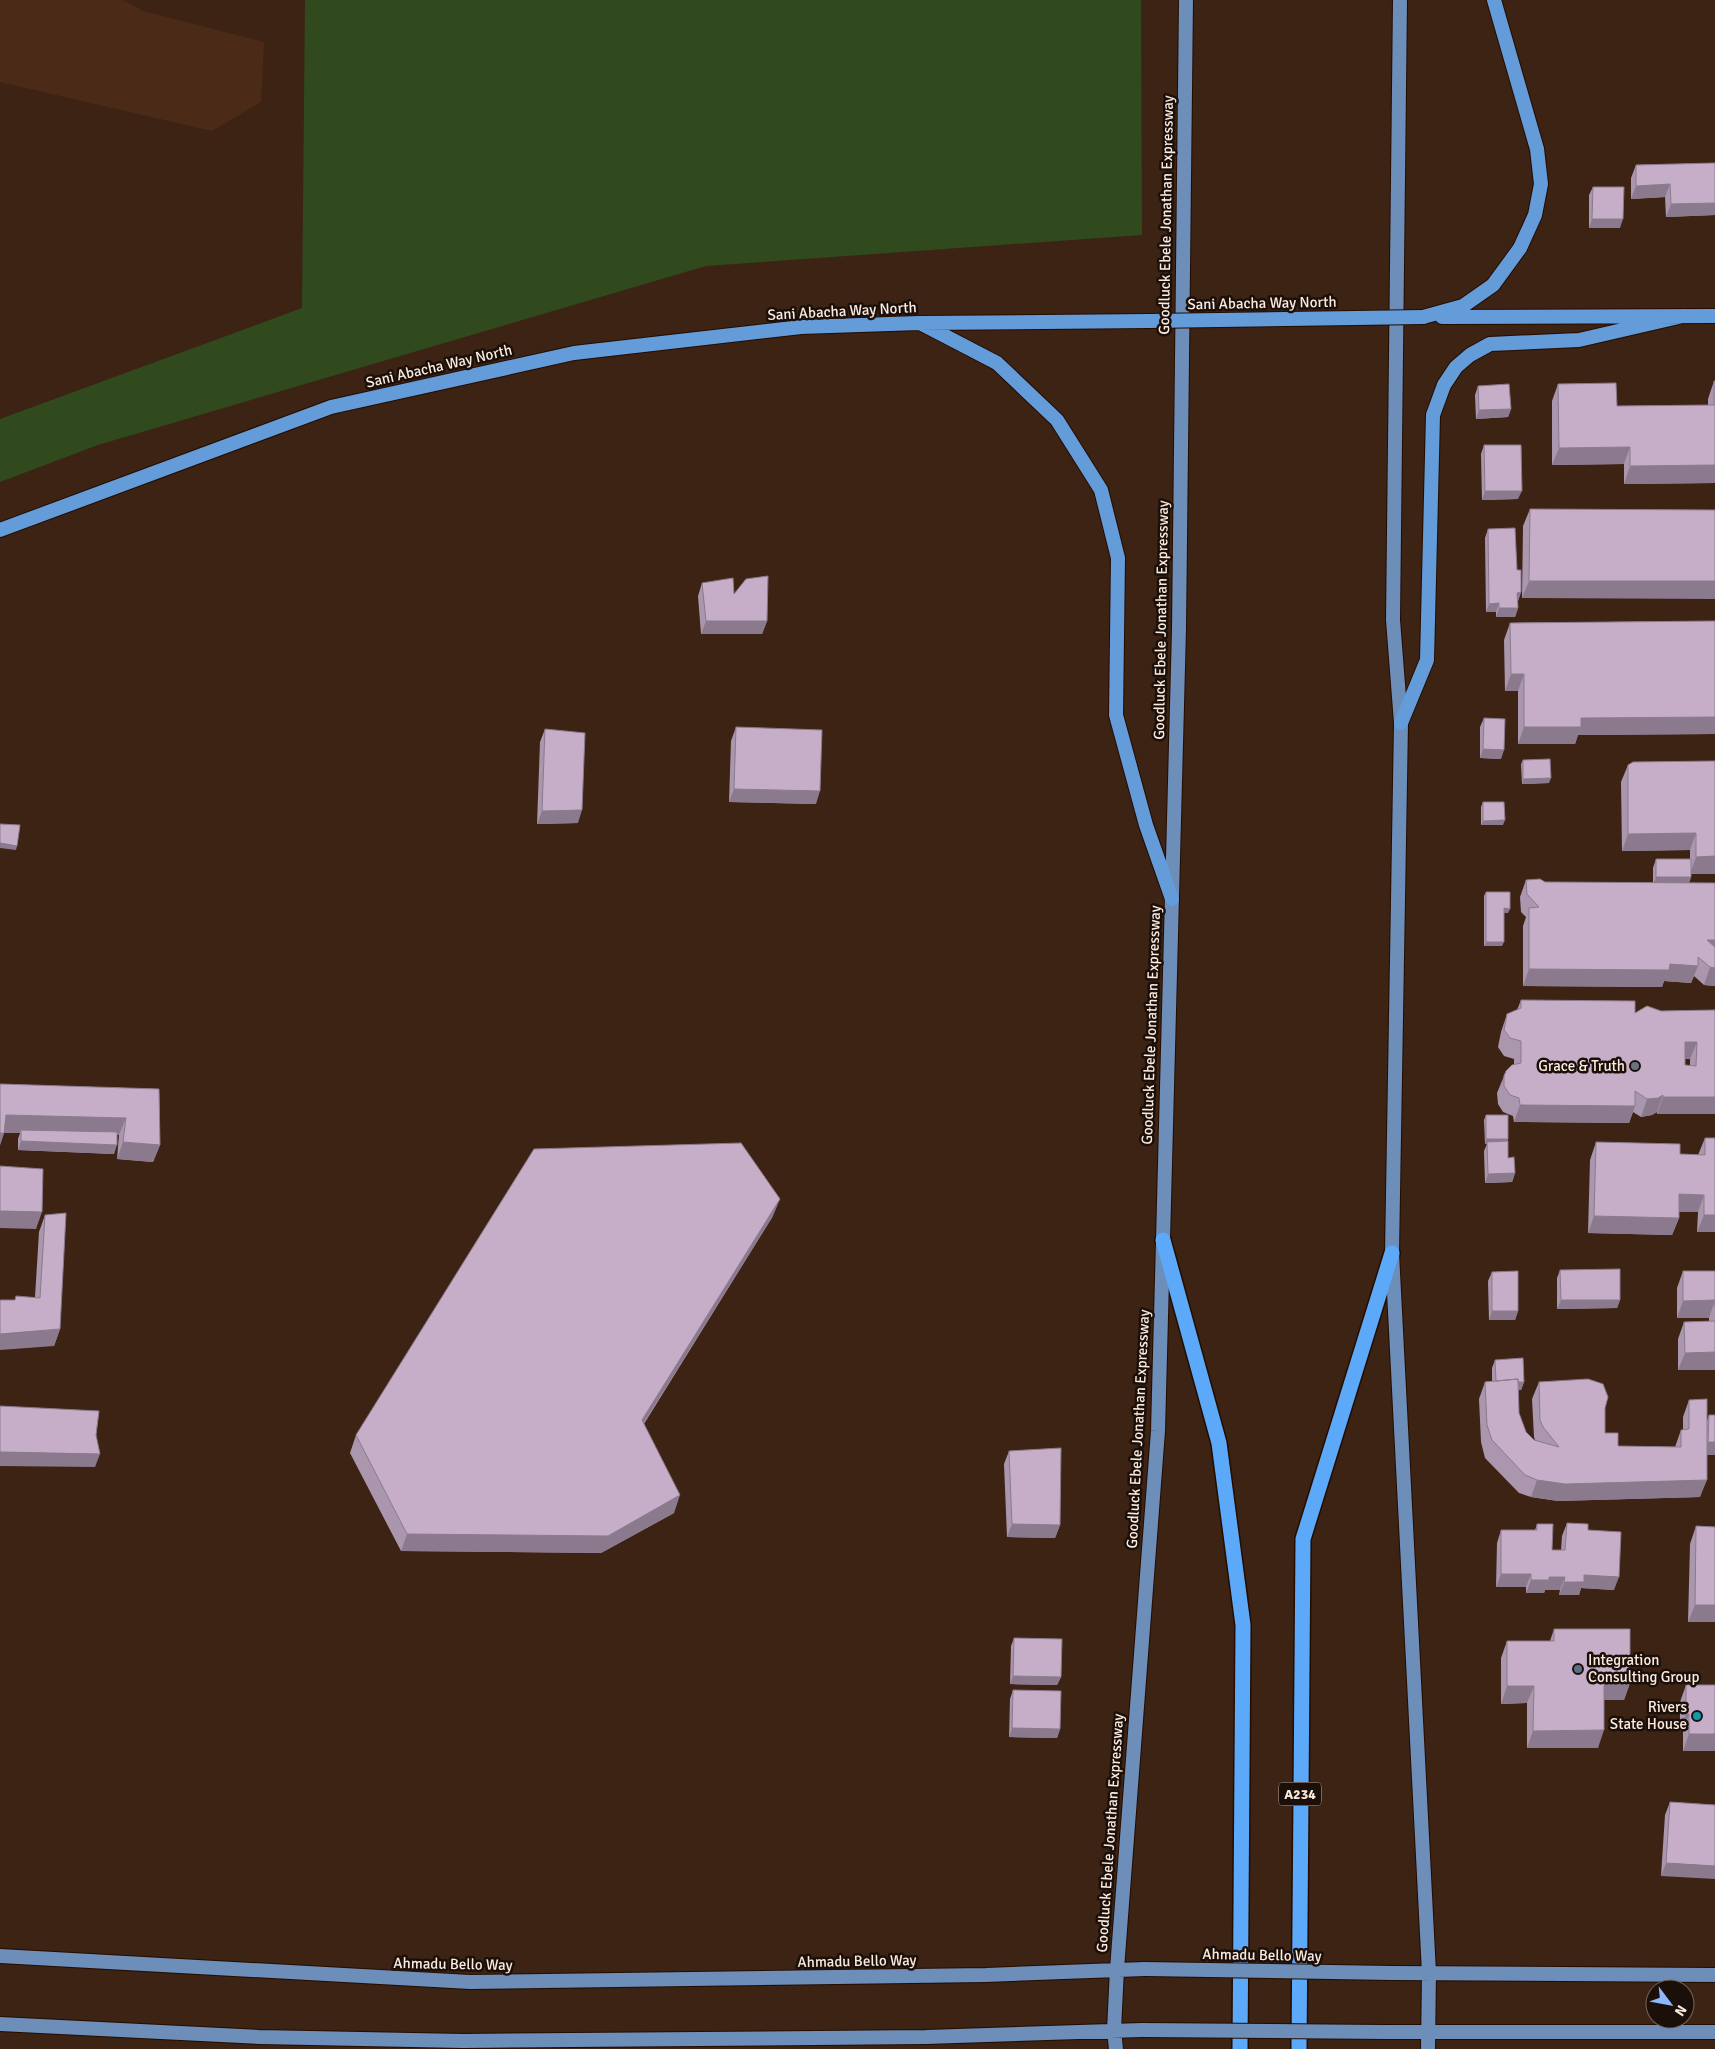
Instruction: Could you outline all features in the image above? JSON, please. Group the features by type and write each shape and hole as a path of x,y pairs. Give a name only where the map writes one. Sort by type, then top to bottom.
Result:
{"highway":[{"path":"1423,317 1463,306 1493,285 1520,248 1535,215 1541,184 1537,149 1494,0"},
{"path":"1401,723 1427,660 1433,416 1444,385 1456,366 1470,355 1490,344 1579,340 1683,316"},
{"name":"Sani Abacha Way North","path":"0,530 331,407 574,353 801,327 920,323 1423,317 1715,316"},
{"path":"920,323 997,363 1057,420 1101,490 1118,558 1116,715 1146,825 1172,899"},
{"path":"1163,1240 1219,1443 1243,1626 1240,2049"},
{"name":"A234","path":"1299,2049 1303,1539 1392,1253"}],"main road":[{"name":"Goodluck Ebele Jonathan Expressway","path":"1116,2049 1114,2030 1117,1969 1158,1431 1179,629 1186,0"},
{"path":"1400,0 1393,620 1401,723 1392,1253 1429,1973 1428,2049"},
{"name":"Ahmadu Bello Way","path":"0,1956 470,1982 986,1975 1117,1969 1715,1975"},
{"path":"0,2024 259,2037 463,2041 926,2037 1114,2030 1715,2032"}],"shaded area":[{"path":"0,0 123,0 143,11 264,42 261,102 212,131 0,82"}],"green space":[{"path":"305,0 1141,0 1142,235 706,266 98,445 0,482 0,419 302,308"}],"building":[{"path":"1715,163 1715,203 1671,204 1670,184 1636,186 1636,165"},
{"path":"1593,187 1624,187 1623,219 1592,219"},
{"path":"1714,381 1715,465 1630,466 1630,447 1559,448 1558,384 1616,383 1617,406 1714,405"},
{"path":"1509,384 1511,409 1479,410 1478,386"},
{"path":"1484,445 1521,445 1522,491 1485,491"},
{"path":"1530,509 1715,510 1715,581 1529,581"},
{"path":"1515,528 1517,570 1521,570 1521,592 1517,593 1518,608 1499,608 1499,603 1489,604 1488,529"},
{"path":"768,576 767,621 706,621 702,583 733,578 734,594 746,579"},
{"path":"1715,621 1715,717 1581,718 1581,727 1524,727 1524,674 1511,674 1510,623"},
{"path":"1484,718 1505,719 1504,750 1483,749"},
{"path":"736,727 822,730 820,791 734,789"},
{"path":"545,729 585,733 582,810 542,811"},
{"path":"1550,759 1551,778 1523,779 1523,760"},
{"path":"1715,761 1715,856 1696,857 1696,833 1628,834 1628,765 1633,762"},
{"path":"1483,802 1504,802 1505,820 1483,821"},
{"path":"0,824 20,825 17,846 0,843"},
{"path":"1656,859 1691,859 1691,877 1656,877"},
{"path":"1540,879 1545,882 1715,883 1715,940 1707,940 1715,947 1715,968 1710,967 1698,957 1698,966 1670,964 1669,970 1529,969 1529,908 1539,907 1527,894 1526,880"},
{"path":"1486,892 1510,892 1510,909 1504,908 1504,942 1486,942"},
{"path":"1521,1000 1635,1001 1635,1013 1647,1006 1661,1011 1715,1010 1715,1097 1663,1097 1663,1095 1658,1098 1647,1099 1635,1091 1635,1106 1520,1105 1519,1098 1510,1095 1504,1086 1504,1076 1512,1065 1521,1063 1521,1041 1510,1038 1504,1030 1507,1014 1521,1008","holes":["1685,1042 1697,1042 1696,1066 1685,1065"]},
{"path":"0,1084 159,1089 160,1145 123,1142 126,1118 6,1115 4,1133 0,1133"},
{"path":"1486,1115 1508,1115 1508,1139 1486,1139"},
{"path":"21,1130 117,1132 117,1145 21,1141"},
{"path":"1705,1138 1715,1138 1715,1215 1704,1215 1704,1195 1679,1194 1679,1218 1594,1216 1596,1142 1680,1144 1680,1154 1705,1155"},
{"path":"1508,1141 1508,1158 1514,1157 1515,1173 1488,1174 1487,1142"},
{"path":"741,1143 780,1199 642,1420 680,1495 608,1536 407,1534 356,1435 534,1149"},
{"path":"0,1166 43,1169 42,1212 0,1211"},
{"path":"66,1213 60,1329 0,1334 0,1300 15,1300 16,1296 40,1298 45,1215"},
{"path":"1620,1269 1620,1300 1561,1300 1560,1270"},
{"path":"1518,1271 1518,1311 1492,1311 1492,1272"},
{"path":"1683,1271 1715,1271 1715,1300 1683,1301"},
{"path":"1715,1321 1715,1352 1685,1353 1684,1322"},
{"path":"1523,1358 1524,1382 1518,1382 1518,1379 1496,1381 1495,1360"},
{"path":"1518,1379 1519,1413 1526,1432 1534,1440 1559,1447 1543,1427 1540,1420 1539,1382 1588,1379 1603,1384 1608,1397 1605,1408 1605,1433 1618,1433 1618,1446 1681,1447 1681,1430 1689,1429 1689,1400 1707,1399 1707,1480 1565,1484 1537,1480 1525,1475 1492,1440 1487,1425 1485,1382"},
{"path":"0,1406 99,1411 96,1435 100,1454 0,1452"},
{"path":"1709,1415 1715,1415 1715,1442 1708,1442"},
{"path":"1061,1448 1060,1525 1012,1524 1009,1451"},
{"path":"1567,1523 1588,1524 1588,1530 1621,1532 1619,1577 1584,1575 1584,1582 1564,1582 1565,1577 1549,1577 1549,1580 1531,1580 1531,1574 1501,1574 1501,1530 1537,1530 1537,1524 1553,1524 1552,1550 1565,1550"},
{"path":"1696,1526 1715,1527 1715,1605 1695,1605"},
{"path":"1554,1629 1630,1629 1630,1683 1604,1683 1604,1730 1533,1731 1534,1686 1507,1686 1507,1641 1554,1641"},
{"path":"1014,1638 1062,1639 1061,1677 1013,1676"},
{"path":"1686,1685 1715,1685 1715,1734 1689,1734 1689,1714 1686,1714"},
{"path":"1013,1690 1061,1691 1060,1729 1012,1728"},
{"path":"1670,1802 1715,1805 1715,1866 1666,1863"}],"place":[{"name":"Grace & Truth","path":"1635,1066"},
{"name":"Integration Consulting Group","path":"1578,1669"},
{"name":"Rivers State House","path":"1697,1716"}]}
